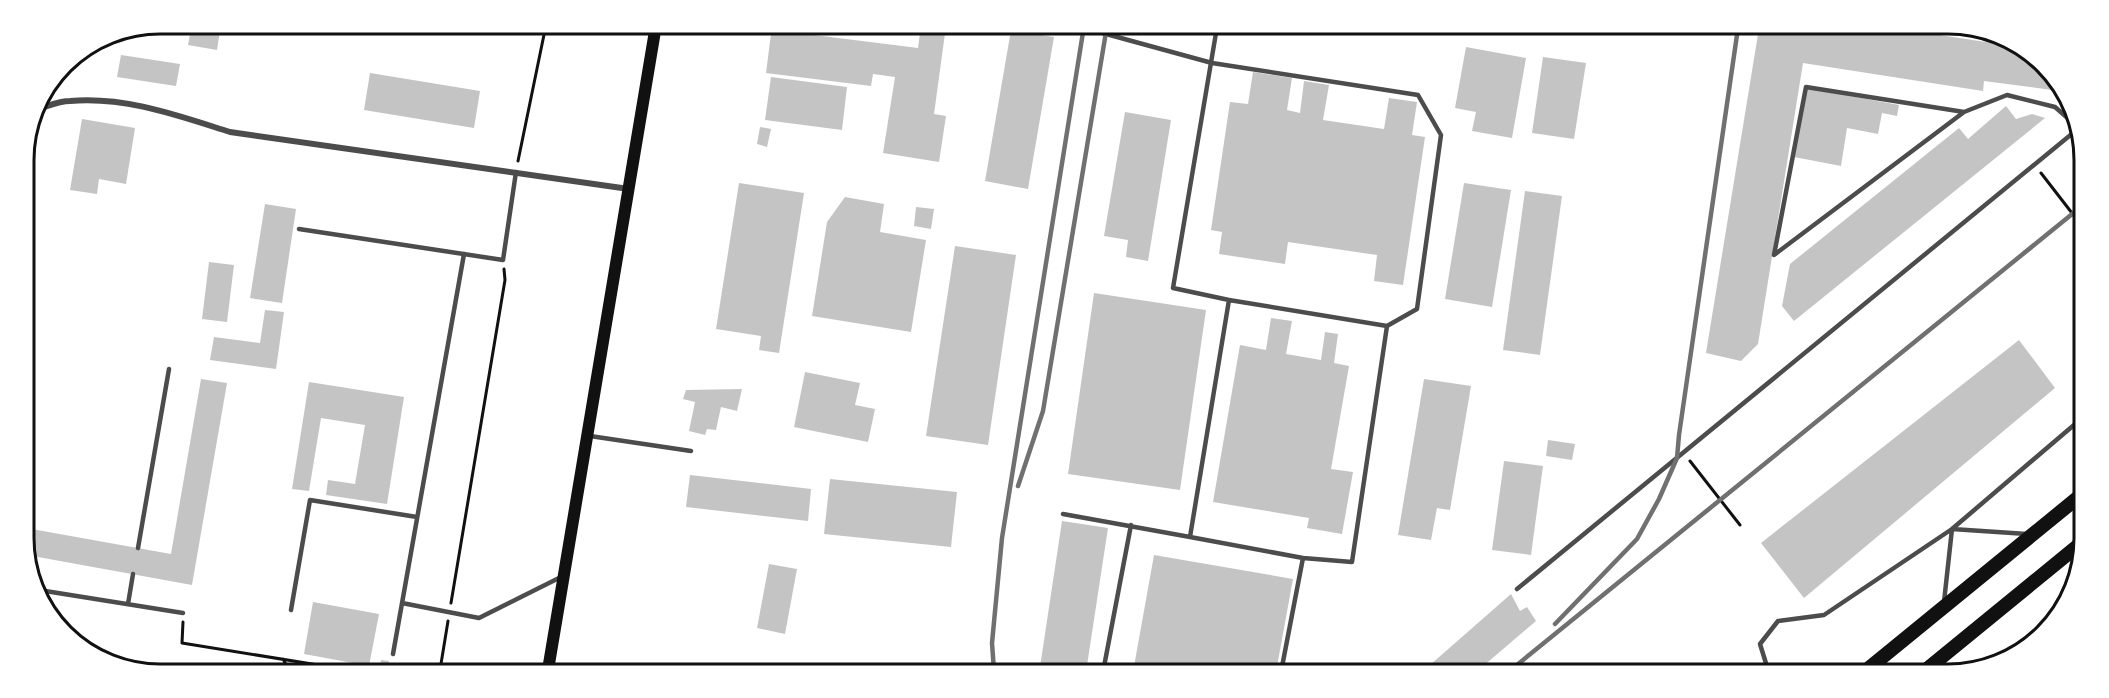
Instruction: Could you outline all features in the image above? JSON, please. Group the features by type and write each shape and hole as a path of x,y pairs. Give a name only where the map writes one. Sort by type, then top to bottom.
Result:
{"main road":[{"path":"549,664 654,35"},
{"path":"1876,663 2074,501"},
{"path":"1934,663 2073,549"}],"street":[{"path":"46,107 68,101 109,100 174,114 230,132 629,189"}],"lane":[{"path":"1108,34 1212,63 1418,95 1441,135 1417,309 1387,326 1229,300 1173,288 1212,63 1217,34"},
{"path":"1964,112 1806,87 1774,255 1964,112 2007,95 2055,107 2067,118"},
{"path":"1516,589 2072,134"},
{"path":"299,229 503,260 516,172"},
{"path":"393,654 464,254"},
{"path":"1190,537 1229,300"},
{"path":"1063,514 1304,558 1352,562 1387,326"},
{"path":"138,548 169,369"},
{"path":"1765,663 1760,644 1778,621 1824,615 1952,529 2074,425"},
{"path":"587,436 691,451"},
{"path":"291,610 310,500 417,517"},
{"path":"1105,663 1131,525"},
{"path":"1952,529 2032,534"},
{"path":"1943,608 1952,529"},
{"path":"1283,663 1304,558"},
{"path":"128,604 133,574"},
{"path":"402,603 478,618 564,576"},
{"path":"46,591 183,613"}],"path":[{"path":"516,172 544,35"},
{"path":"2034,164 2074,216"},
{"path":"441,664 505,280 503,260"},
{"path":"1683,453 1740,525"},
{"path":"183,613 182,643 312,664"},
{"path":"283,659 286,664"}],"building":[{"path":"1758,34 1933,34 1997,44 2019,56 2043,77 2057,96 2052,90 1984,81 1983,91 1803,63 1758,344 1741,361 1706,353"},
{"path":"190,35 219,35 217,50 188,45"},
{"path":"771,35 811,35 918,48 920,35 945,35 934,114 946,116 939,162 883,153 895,77 873,74 871,86 766,73"},
{"path":"1010,35 1054,37 1028,189 985,181"},
{"path":"1466,47 1526,58 1512,138 1472,131 1476,112 1455,108"},
{"path":"121,55 180,64 176,86 117,77"},
{"path":"1543,57 1586,63 1574,139 1532,133"},
{"path":"1253,72 1292,78 1287,110 1300,113 1304,81 1329,85 1323,120 1384,129 1389,98 1417,102 1412,135 1425,137 1403,285 1374,281 1377,255 1288,242 1285,264 1219,254 1222,232 1211,230 1230,102 1248,104"},
{"path":"370,73 480,91 474,128 364,110"},
{"path":"771,77 847,87 842,130 765,120"},
{"path":"1807,88 1899,105 1897,116 1882,113 1878,134 1847,128 1841,166 1794,157"},
{"path":"2006,106 2016,119 2032,114 2045,118 1794,321 1782,306 1790,264 1959,128 1968,139"},
{"path":"1125,112 1171,120 1148,261 1126,257 1128,240 1104,236"},
{"path":"82,119 135,128 126,184 99,179 97,194 70,190"},
{"path":"760,127 771,129 767,147 757,144"},
{"path":"739,183 804,193 779,353 759,350 761,336 716,329"},
{"path":"1464,183 1511,190 1492,307 1445,299"},
{"path":"1525,191 1562,196 1540,355 1503,350"},
{"path":"845,197 884,204 880,232 926,240 911,332 812,316 827,222"},
{"path":"265,204 296,209 282,303 250,298"},
{"path":"916,207 934,209 931,229 914,226"},
{"path":"955,246 1016,255 988,445 926,436"},
{"path":"209,262 234,265 227,322 202,319"},
{"path":"1094,293 1206,310 1180,490 1068,474"},
{"path":"265,310 284,312 276,369 210,360 214,337 260,343"},
{"path":"1271,318 1292,321 1286,354 1321,360 1325,332 1338,334 1334,363 1349,366 1331,469 1353,472 1342,534 1307,528 1309,518 1213,502 1240,345 1266,350"},
{"path":"2019,340 2055,388 1804,598 1761,543"},
{"path":"805,372 860,383 855,405 875,409 868,442 794,427"},
{"path":"201,379 227,383 192,585 36,557 34,529 171,554"},
{"path":"1424,379 1471,386 1450,510 1437,508 1431,540 1398,535"},
{"path":"309,382 404,397 387,504 326,495 328,480 355,484 365,425 321,418 309,491 292,489"},
{"path":"742,389 737,411 721,407 716,430 707,429 705,435 689,431 695,402 683,399 686,390"},
{"path":"1548,440 1575,444 1572,460 1546,456"},
{"path":"1504,461 1543,466 1531,555 1492,550"},
{"path":"690,475 811,489 808,521 686,507"},
{"path":"830,479 957,492 951,547 824,534"},
{"path":"1062,521 1108,528 1087,663 1041,664"},
{"path":"1154,555 1293,579 1278,663 1135,663"},
{"path":"769,564 797,569 785,634 757,628"},
{"path":"1511,594 1520,611 1527,607 1536,621 1486,663 1432,663"},
{"path":"313,602 379,614 369,664 304,654"},
{"path":"381,660 389,661 389,664 380,664"}],"railway":[{"path":"993,664 992,643 1002,538 1083,34"},
{"path":"1018,486 1043,411 1106,34"},
{"path":"1555,624 1637,539 1659,499 1677,458 1737,34"},
{"path":"1519,663 2074,212"}]}
